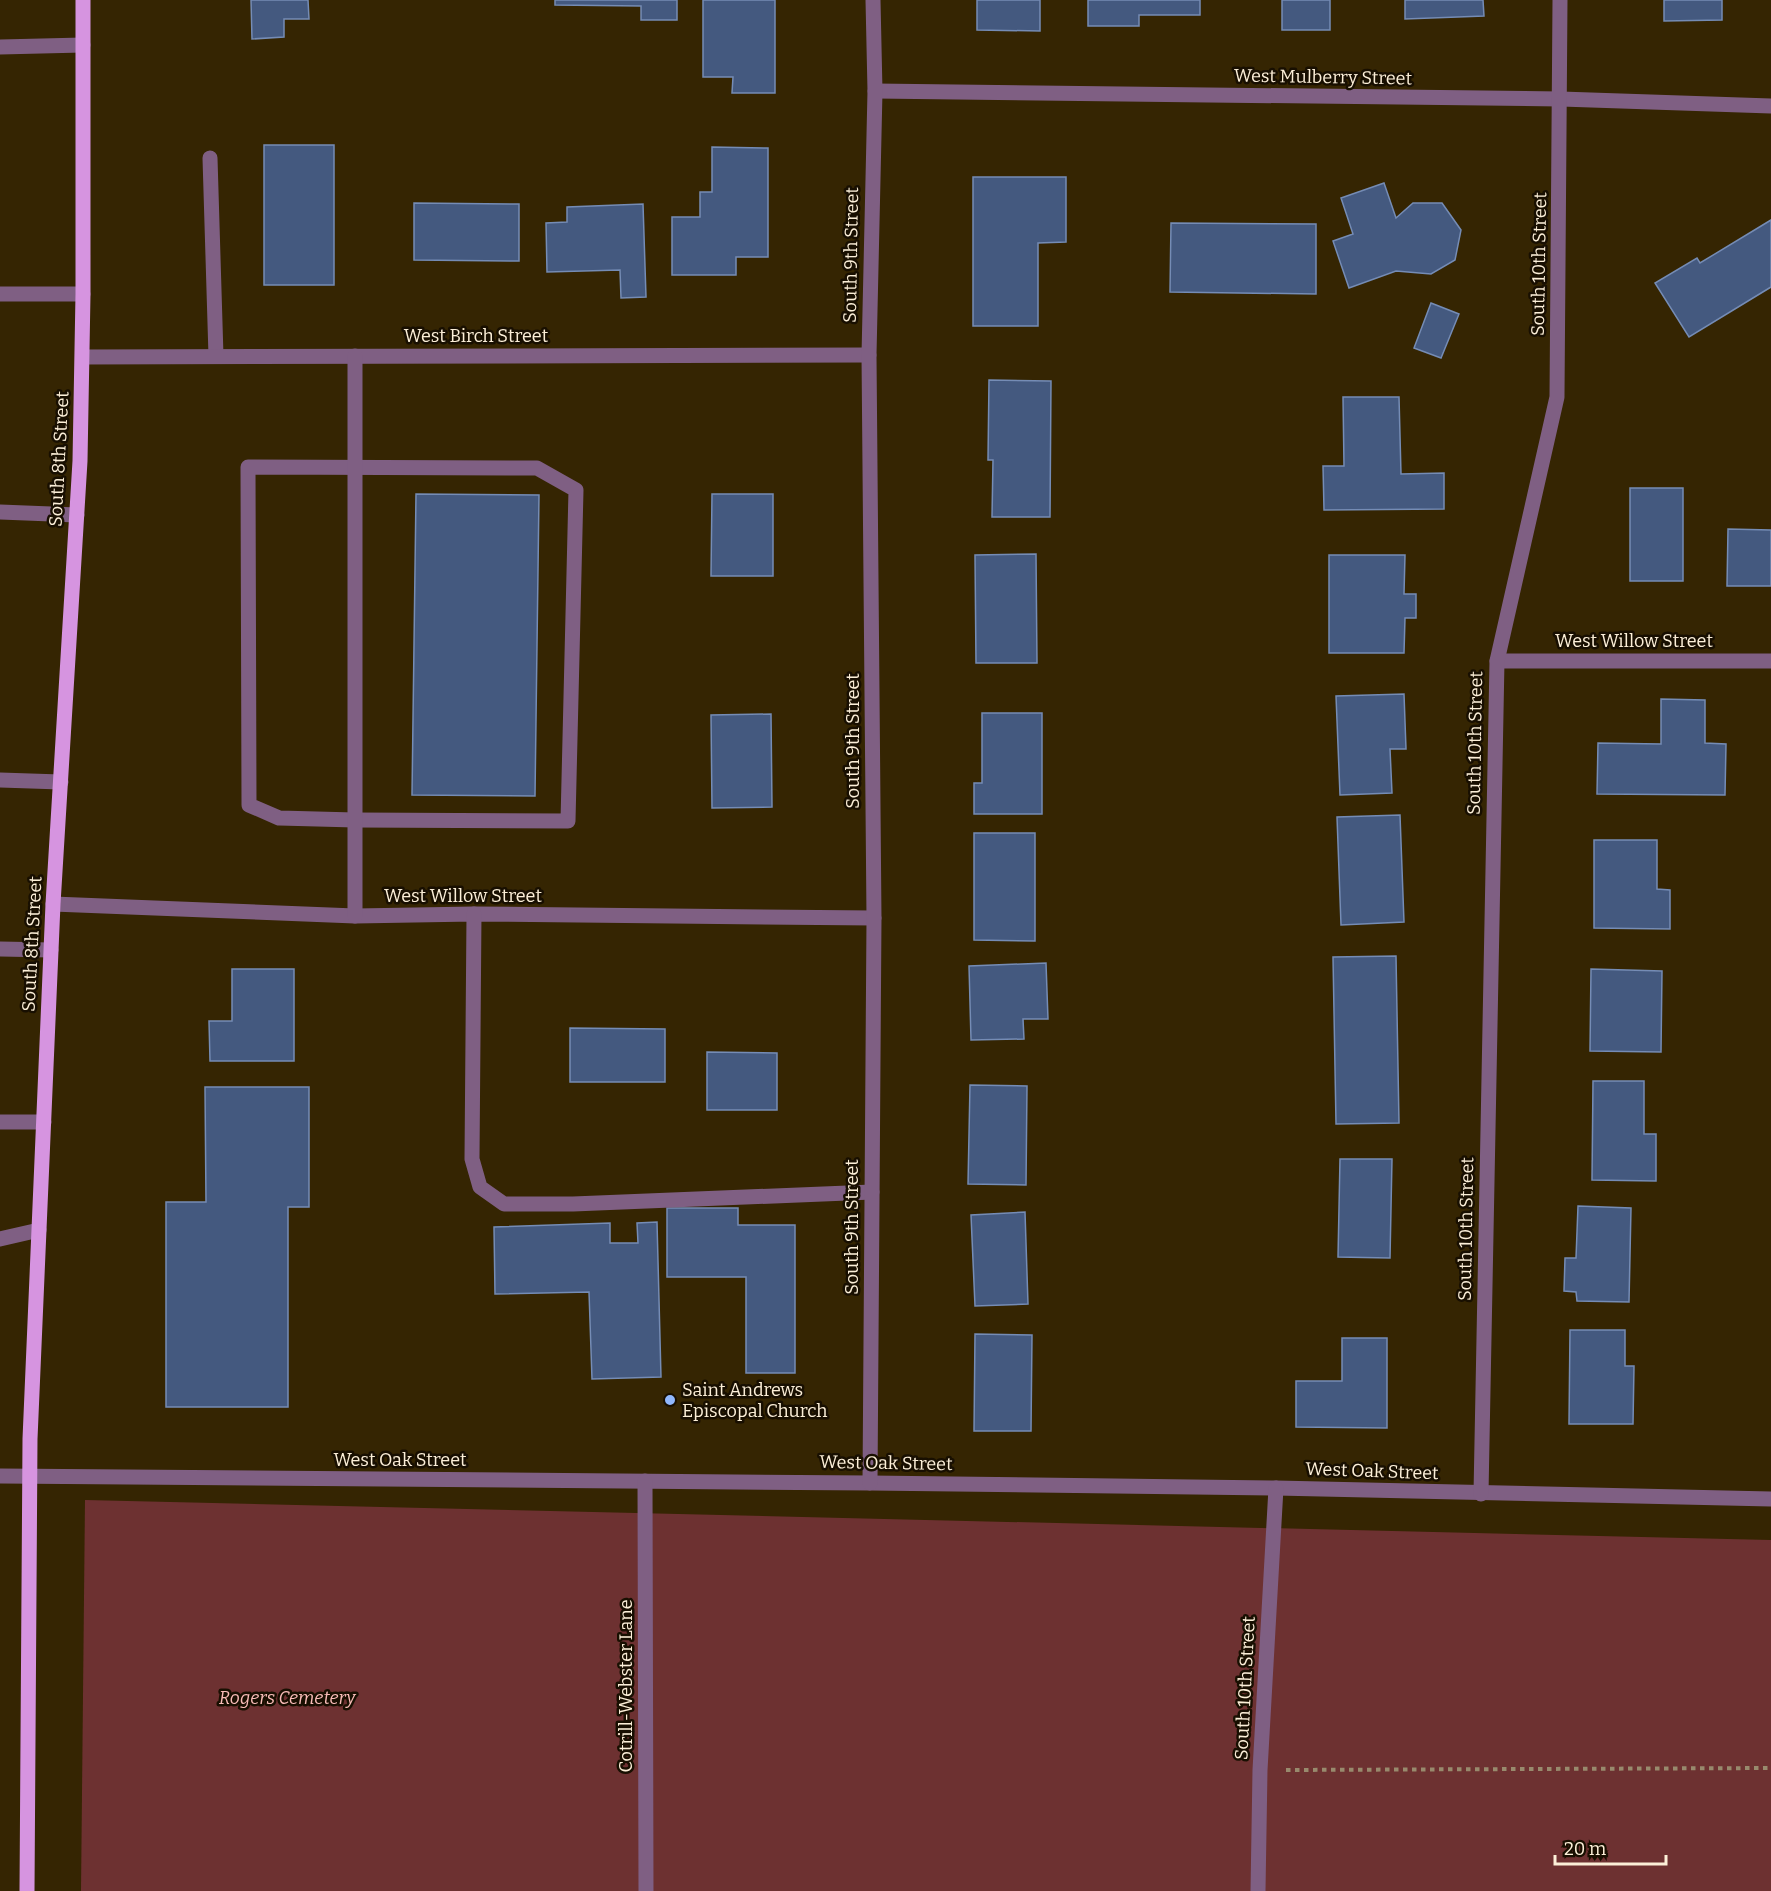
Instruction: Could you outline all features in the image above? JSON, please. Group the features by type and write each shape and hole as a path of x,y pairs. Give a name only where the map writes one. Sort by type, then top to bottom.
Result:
{"main road":[{"name":"South 8th Street","path":"27,1891 29,1476 53,904 80,461 83,357 83,0"}],"street":[{"name":"South 9th Street","path":"870,1483 874,918 869,355 875,91 873,0"},
{"name":"South 10th Street","path":"1481,1494 1497,661 1557,397 1560,0"},
{"path":"0,47 83,45"},
{"name":"West Mulberry Street","path":"875,91 1561,99 1771,106"},
{"path":"210,158 216,356"},
{"path":"0,294 83,294"},
{"name":"West Birch Street","path":"83,357 869,355"},
{"path":"355,356 355,916"},
{"path":"248,467 355,468 537,468 576,489 568,821 279,818 249,805 248,467"},
{"path":"0,512 77,515"},
{"name":"West Willow Street","path":"1497,661 1771,661"},
{"path":"0,780 61,782"},
{"name":"West Willow Street","path":"53,904 355,916 474,914 874,918"},
{"path":"474,914 472,1159 480,1187 504,1204 573,1204 872,1192"},
{"path":"0,949 51,950"},
{"path":"0,1122 44,1122"},
{"path":"0,1239 39,1230"},
{"name":"West Oak Street","path":"0,1476 1276,1488 1771,1499"},
{"name":"Cotrill-Webster Lane","path":"645,1481 646,1891"},
{"name":"South 10th Street","path":"1258,1891 1260,1770 1276,1488"}],"path":[{"path":"1260,1770 1771,1768"}],"green space":[{"name":"Rogers Cemetery","path":"85,1500 1771,1540 1771,1891 81,1891"}],"building":[{"path":"251,0 308,0 309,19 284,19 284,37 252,39"},
{"path":"555,0 677,0 677,20 641,20 641,6 555,5"},
{"path":"703,0 775,0 775,93 732,93 733,77 703,77"},
{"path":"977,0 1040,0 1040,31 977,30"},
{"path":"1088,0 1200,0 1200,15 1139,15 1139,26 1088,26"},
{"path":"1282,0 1330,0 1330,30 1282,30"},
{"path":"1405,0 1483,0 1484,16 1405,19"},
{"path":"1664,0 1722,0 1722,20 1664,21"},
{"path":"264,145 334,145 334,285 264,285"},
{"path":"712,147 768,148 768,257 736,257 736,275 672,275 672,217 700,217 700,192 712,192"},
{"path":"973,177 1066,177 1066,242 1038,243 1038,326 973,326"},
{"path":"1384,183 1396,218 1413,203 1442,203 1461,230 1455,260 1431,274 1396,271 1349,288 1333,241 1353,234 1341,198"},
{"path":"414,203 519,204 519,261 414,260"},
{"path":"643,204 646,297 621,298 620,270 547,272 546,223 567,222 567,207"},
{"path":"1771,220 1771,287 1689,337 1655,283 1697,258 1700,263"},
{"path":"1171,223 1316,224 1316,294 1170,292"},
{"path":"1431,303 1459,314 1441,358 1414,348"},
{"path":"989,380 1051,381 1050,517 992,517 993,460 988,460"},
{"path":"1343,397 1399,397 1401,474 1444,473 1444,509 1324,510 1323,466 1344,466"},
{"path":"1630,488 1683,488 1683,581 1630,581"},
{"path":"416,494 539,495 535,796 412,795"},
{"path":"712,494 773,494 773,576 711,576"},
{"path":"1728,529 1771,530 1771,586 1727,586"},
{"path":"1036,554 1037,663 976,663 975,555"},
{"path":"1329,555 1405,555 1404,594 1416,594 1416,618 1405,618 1404,653 1329,653"},
{"path":"1404,694 1406,749 1390,749 1392,793 1340,795 1336,696"},
{"path":"1661,699 1705,700 1705,743 1726,744 1725,795 1597,794 1598,743 1661,744"},
{"path":"982,713 1042,713 1042,814 974,814 974,783 982,783"},
{"path":"771,714 772,807 712,808 711,715"},
{"path":"1400,815 1404,922 1341,925 1337,817"},
{"path":"974,833 1035,833 1035,941 974,940"},
{"path":"1594,840 1657,840 1657,889 1670,890 1670,929 1594,928"},
{"path":"1396,956 1399,1123 1336,1124 1333,957"},
{"path":"1046,963 1048,1019 1023,1019 1024,1039 971,1040 969,966"},
{"path":"232,969 294,969 294,1061 210,1061 209,1021 232,1021"},
{"path":"1591,969 1662,971 1661,1052 1590,1051"},
{"path":"570,1028 665,1029 665,1082 570,1082"},
{"path":"707,1052 777,1053 777,1110 707,1110"},
{"path":"1593,1081 1644,1081 1644,1134 1656,1134 1656,1181 1592,1180"},
{"path":"970,1085 1027,1086 1026,1185 968,1184"},
{"path":"205,1087 309,1087 309,1207 288,1207 288,1407 166,1407 166,1202 206,1202"},
{"path":"1340,1159 1392,1159 1390,1258 1338,1257"},
{"path":"1578,1206 1631,1208 1629,1302 1577,1301 1576,1292 1564,1291 1565,1258 1576,1258"},
{"path":"667,1208 738,1208 738,1225 795,1225 795,1373 746,1373 746,1277 667,1277"},
{"path":"1025,1212 1028,1304 975,1306 971,1215"},
{"path":"657,1222 661,1377 592,1379 589,1292 495,1294 494,1227 610,1223 610,1243 638,1243 637,1223"},
{"path":"1570,1330 1625,1330 1625,1366 1634,1366 1633,1424 1569,1424"},
{"path":"975,1334 1032,1335 1031,1431 974,1431"},
{"path":"1342,1338 1387,1338 1387,1428 1296,1427 1296,1381 1342,1381"}],"place":[{"name":"Saint Andrews Episcopal Church","path":"670,1400"}]}
